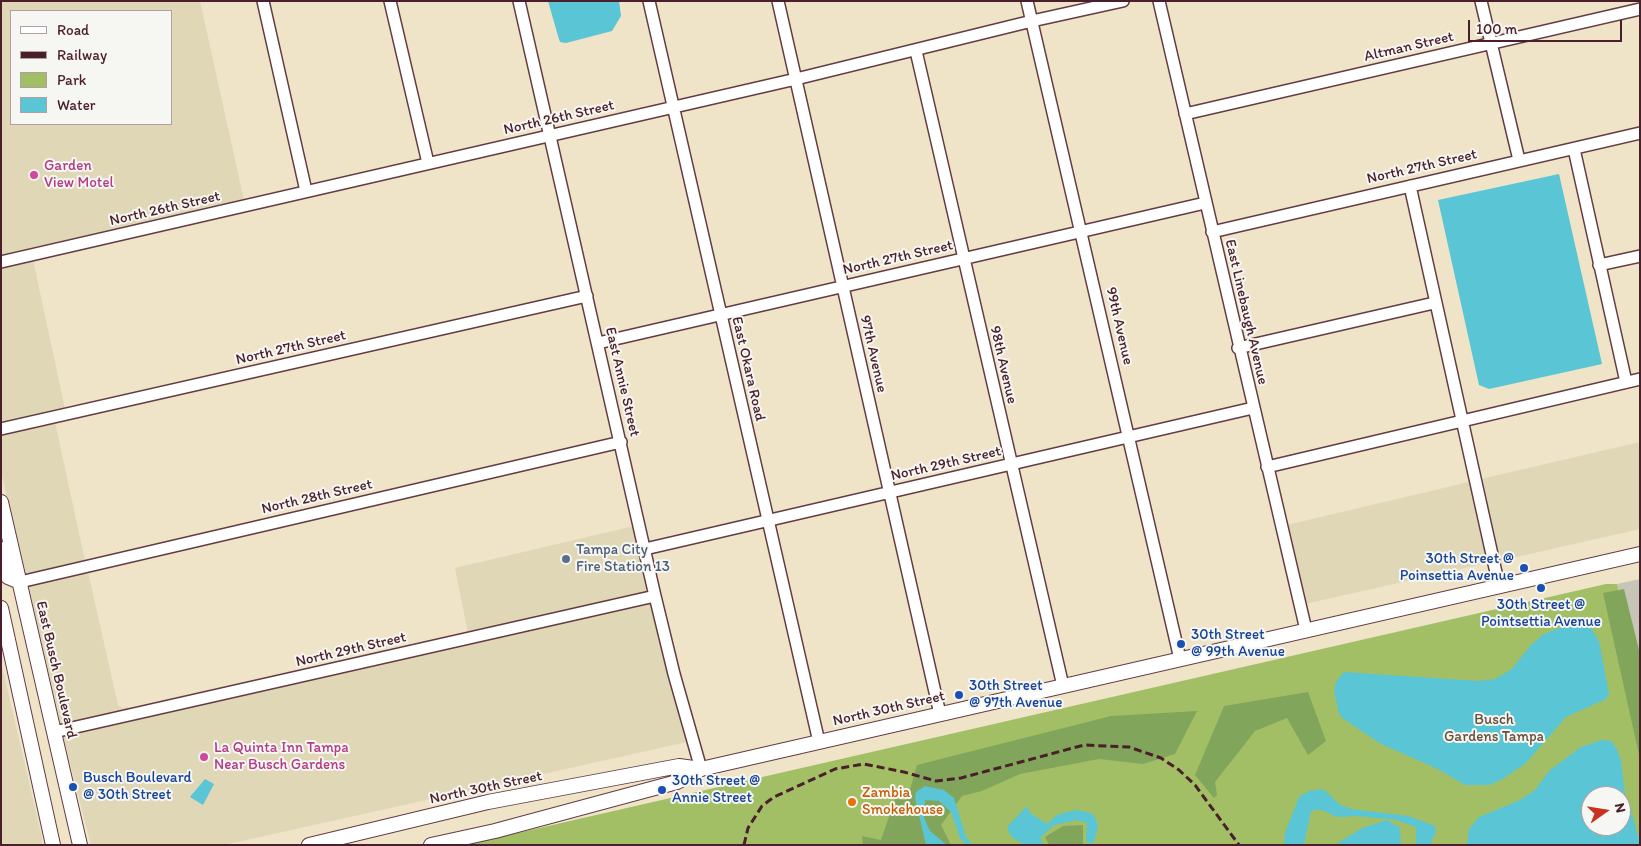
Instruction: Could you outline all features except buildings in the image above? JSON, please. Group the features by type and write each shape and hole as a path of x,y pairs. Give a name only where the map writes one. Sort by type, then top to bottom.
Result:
{"main road":[{"name":"East Busch Boulevard","path":"1,502 80,845"},
{"path":"1,549 8,577 20,582"},
{"name":"North 30th Street","path":"431,845 495,831 677,782 701,769 1640,554"},
{"path":"1,608 53,845"},
{"name":"North 30th Street","path":"309,845 488,802 679,766 701,769"}],"street":[{"path":"262,1 306,191"},
{"path":"390,1 428,163"},
{"name":"East Annie Street","path":"519,1 646,549 655,596 674,674 701,769"},
{"name":"East Okara Road","path":"650,1 767,522 819,742"},
{"name":"97th Avenue","path":"778,1 940,714"},
{"name":"99th Avenue","path":"1027,1 1180,659"},
{"name":"North 26th Street","path":"1,262 796,79 1032,21 1123,1"},
{"name":"East Linebaugh Avenue","path":"1159,1 1252,408 1306,630"},
{"path":"1480,1 1519,160"},
{"name":"Altman Street","path":"1184,114 1640,9"},
{"name":"98th Avenue","path":"916,50 1062,686"},
{"name":"North 27th Street","path":"1212,232 1640,133"},
{"path":"1574,149 1626,382"},
{"path":"1410,186 1434,302 1499,586"},
{"name":"North 27th Street","path":"598,343 1081,230 1205,203"},
{"path":"1599,265 1640,256"},
{"name":"North 27th Street","path":"1,429 587,296"},
{"path":"1238,348 1434,302"},
{"path":"1267,467 1640,379"},
{"name":"North 29th Street","path":"646,549 1252,408"},
{"name":"North 28th Street","path":"20,582 621,442"},
{"name":"North 29th Street","path":"54,732 142,714 655,596"}],"shaded area":[{"path":"1,1 200,1 244,200 1,256"},
{"path":"33,260 65,409 1,424 1,267"},
{"path":"55,422 85,561 25,575 1,472 1,435"},
{"path":"1640,442 1640,529 1499,561 1481,479"},
{"path":"1469,482 1487,563 1305,604 1287,525"},
{"path":"634,526 648,592 468,633 455,568"},
{"path":"88,572 118,705 122,708 130,707 131,711 61,725 28,586"},
{"path":"1640,579 1640,686 1617,584"},
{"path":"650,602 687,742 224,845 91,845 63,736"},
{"path":"1,662 42,838 42,845 1,845"}],"green space":[{"name":"Busch Gardens Tampa","path":"1606,584 1617,584 1640,686 1640,845 465,845"},
{"path":"1624,589 1640,654 1640,759 1603,593"},
{"path":"1308,692 1326,741 1308,755 1287,718 1255,731 1215,782 1217,795 1214,798 1195,775 1224,706"},
{"path":"1197,711 1175,754 1143,764 1099,759 1020,774 982,791 962,796 941,825 951,845 863,845 862,836 881,840 895,799 907,800 917,765 1111,716"},
{"path":"1083,825 1083,845 1049,845 1045,837 1063,826"}],"water":[{"path":"548,1 619,1 621,16 612,31 566,43 560,42"},
{"path":"1559,174 1602,364 1489,389 1479,385 1438,200"},
{"path":"1589,625 1599,641 1609,694 1606,699 1566,717 1525,764 1501,780 1489,785 1465,785 1438,769 1381,744 1342,718 1339,713 1334,692 1336,682 1344,672 1479,681 1495,679 1512,669 1531,645 1544,634 1559,628"},
{"path":"1602,740 1611,741 1617,749 1621,761 1624,786 1581,786 1581,836 1631,836 1631,809 1640,845 1467,845 1469,829 1479,817 1520,800 1535,790 1550,770 1581,747"},
{"path":"205,779 214,784 203,805 190,797"},
{"path":"925,786 944,790 954,798 966,837 973,845 966,845 960,838 951,812 939,801 925,800 924,818 930,831 947,845 926,845 915,798 916,792"},
{"path":"1321,789 1327,792 1340,805 1351,809 1408,816 1435,826 1436,831 1430,845 1416,845 1416,827 1396,820 1357,816 1337,817 1322,810 1316,810 1311,811 1304,845 1284,845 1285,833 1299,797 1309,791"},
{"path":"1027,806 1030,813 1047,824 1057,815 1067,812 1077,810 1091,813 1095,817 1098,826 1094,842 1091,844 1086,841 1087,823 1077,820 1054,825 1040,838 1044,845 1026,845 1016,840 1010,835 1007,827"},
{"path":"1387,820 1400,828 1401,845 1335,845 1362,828"}],"railway":[{"path":"744,845 748,828 762,806 774,797 835,769 864,764 936,781 961,778 1084,745 1129,747 1161,758 1179,770 1195,785 1239,845"}],"place":[{"name":"Garden View Motel","path":"34,175"},
{"name":"Tampa City Fire Station 13","path":"566,559"},
{"name":"30th Street @ Poinsettia Avenue","path":"1524,568"},
{"name":"30th Street @ Pointsettia Avenue","path":"1541,588"},
{"name":"30th Street @ 99th Avenue","path":"1181,644"},
{"name":"30th Street @ 97th Avenue","path":"959,695"},
{"name":"La Quinta Inn Tampa Near Busch Gardens","path":"204,757"},
{"name":"Busch Boulevard @ 30th Street","path":"73,787"},
{"name":"30th Street @ Annie Street","path":"662,790"},
{"name":"Zambia Smokehouse","path":"852,802"}]}
